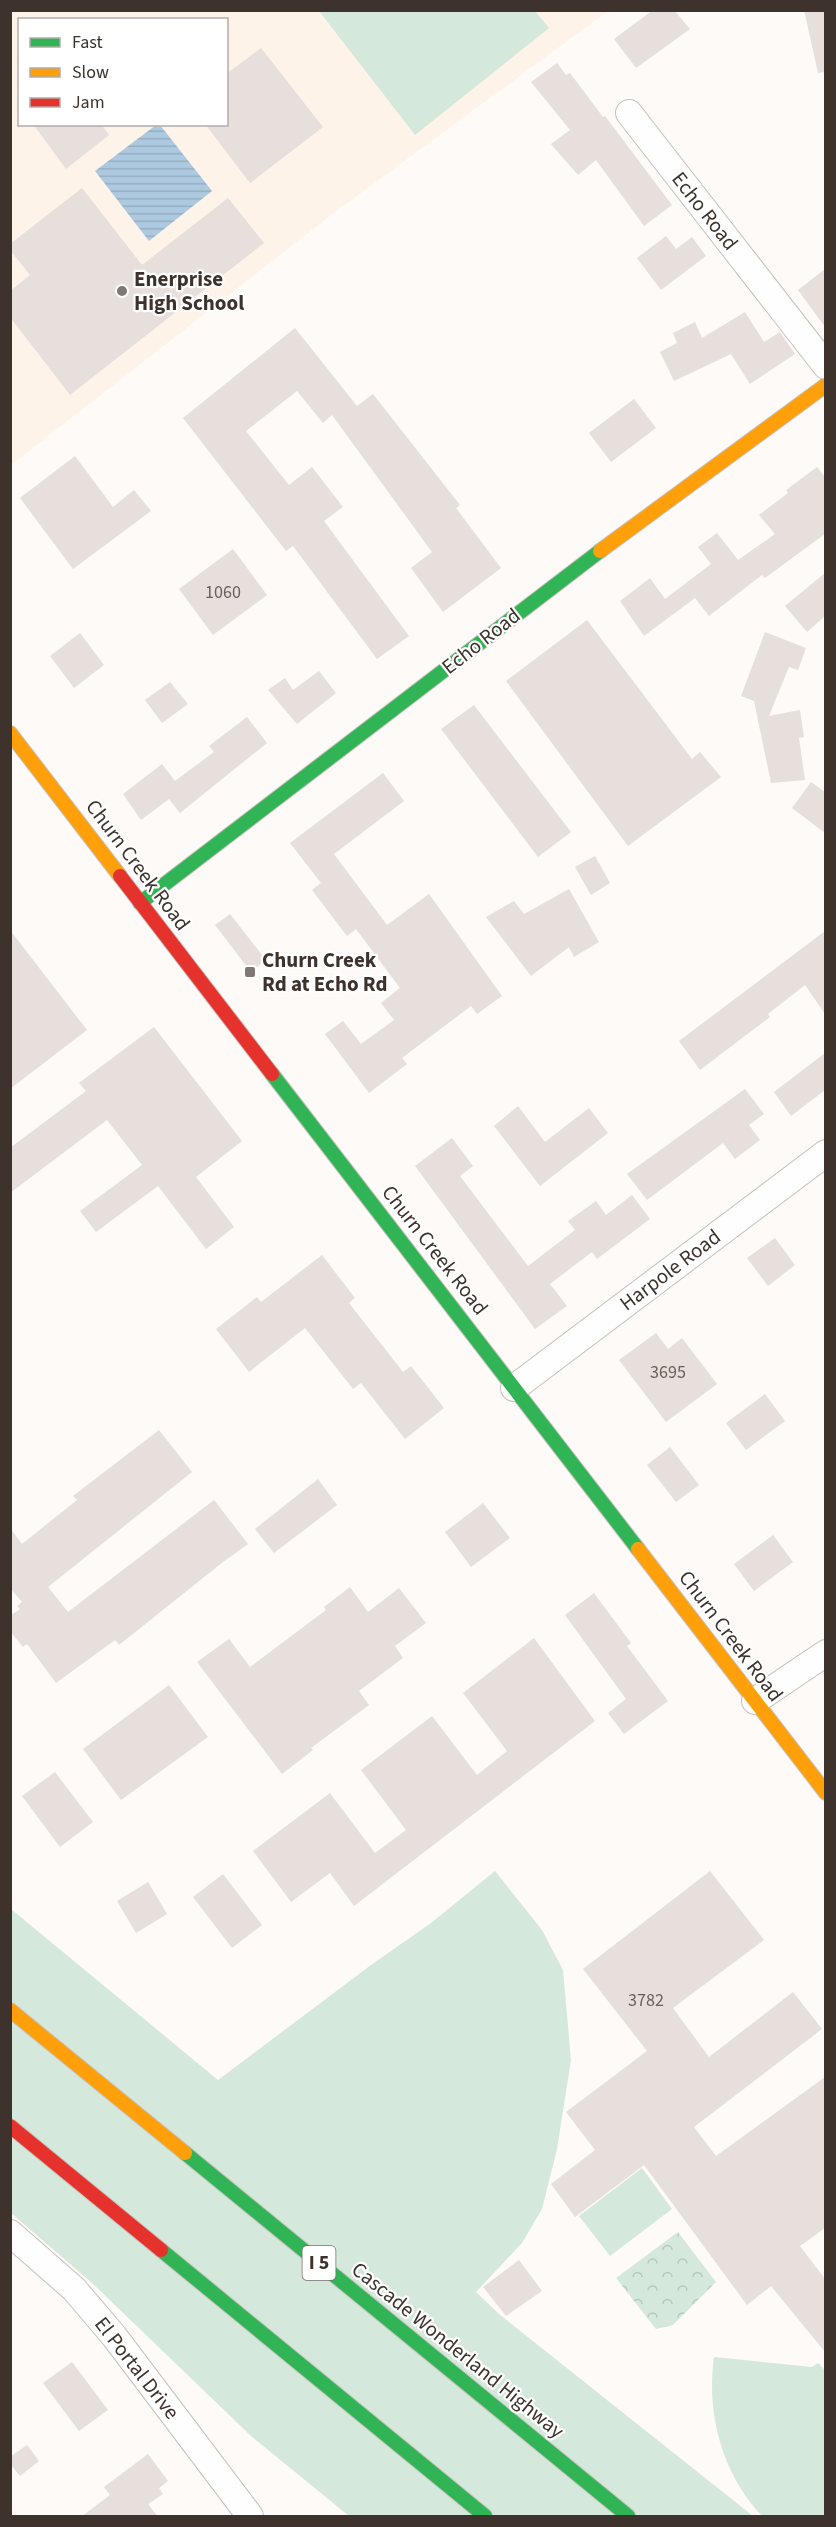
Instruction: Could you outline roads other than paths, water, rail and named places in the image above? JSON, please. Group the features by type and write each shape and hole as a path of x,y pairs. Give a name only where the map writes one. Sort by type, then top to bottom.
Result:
{"main road":[{"name":"Echo Road","path":"140,903 568,574 825,385"},
{"name":"Churn Creek Road","path":"10,733 825,1793"},
{"name":"Cascade Wonderland Highway","path":"10,2010 628,2517"},
{"path":"10,2126 485,2517"}],"street":[{"name":"Echo Road","path":"629,113 825,366"},
{"name":"Harpole Road","path":"514,1388 825,1153"},
{"path":"754,1701 825,1653"},
{"name":"El Portal Drive","path":"10,2233 74,2289 114,2336 250,2517"}],"water":[{"path":"155,126 161,126 212,191 149,241 95,171"}],"place":[{"name":"Enerprise High School","path":"122,291"},
{"name":"Churn Creek Rd at Echo Rd","path":"250,972"}]}
